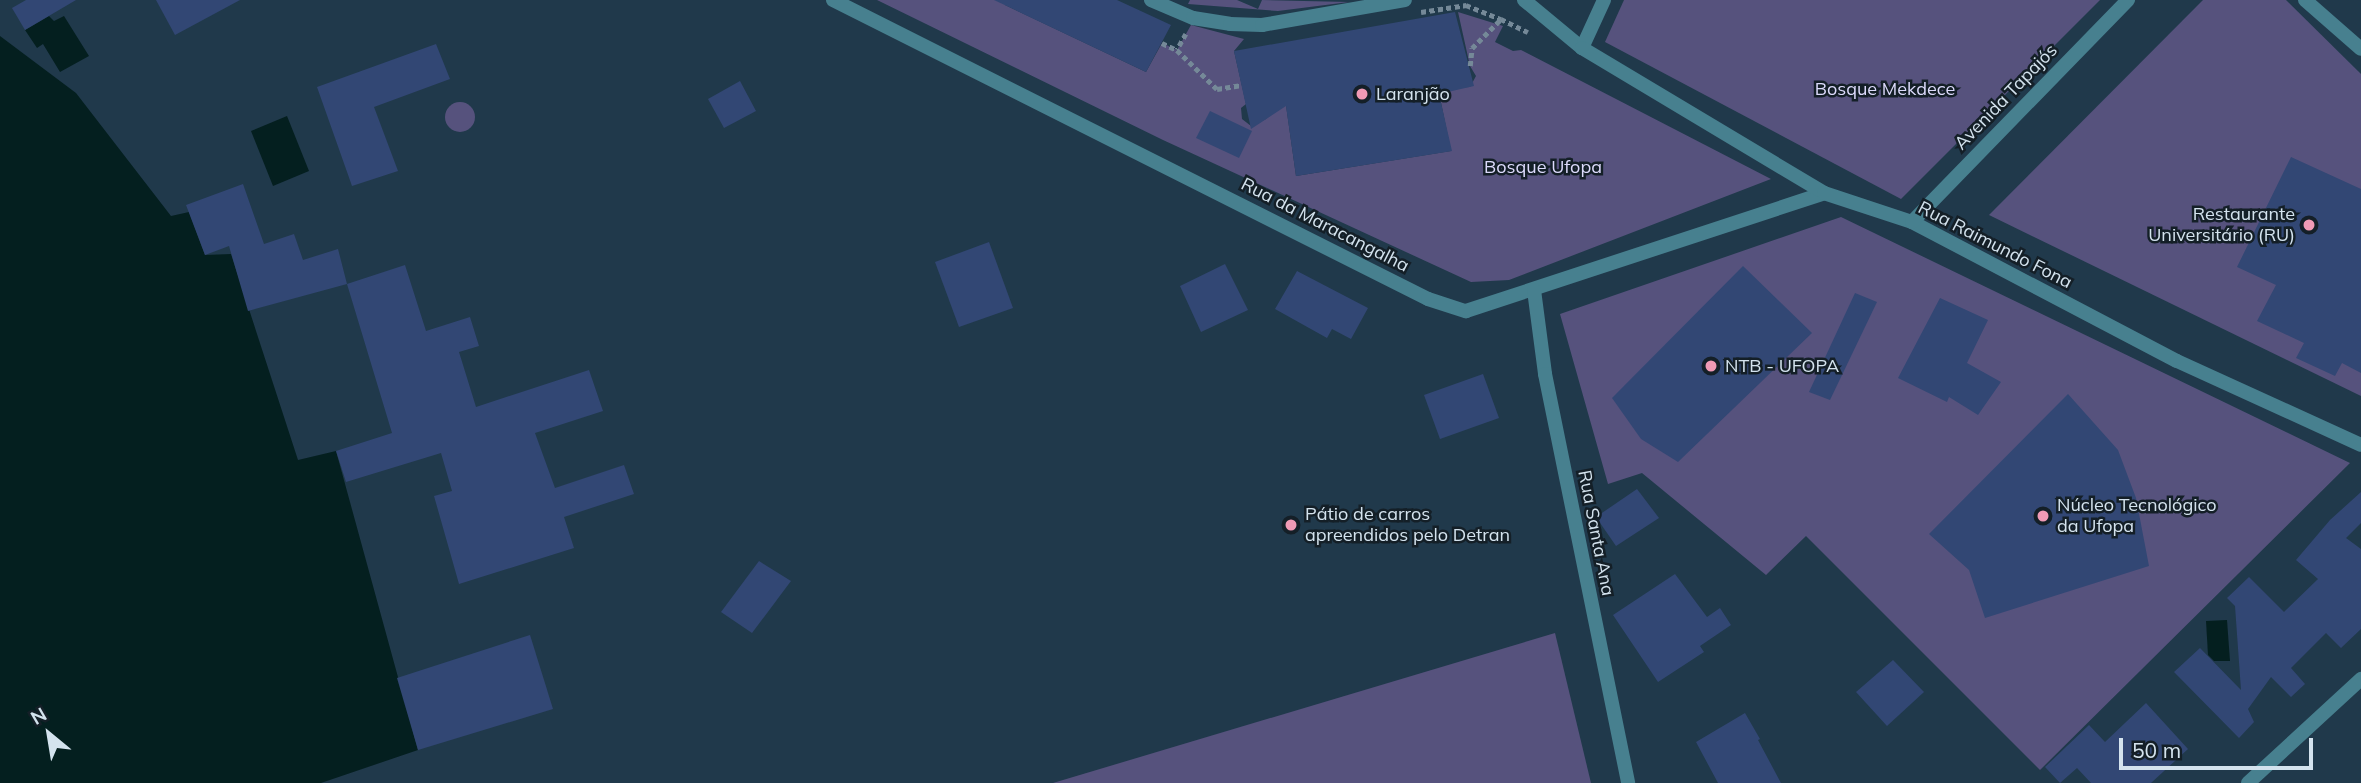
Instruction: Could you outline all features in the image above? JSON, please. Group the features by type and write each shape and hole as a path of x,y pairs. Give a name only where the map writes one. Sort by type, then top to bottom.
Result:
{"street":[{"name":"Rua da Maracangalha","path":"832,0 1428,299 1466,311 1824,193"},
{"path":"1151,0 1193,18 1230,24 1262,25 1405,0"},
{"name":"Rua Raimundo Fona","path":"1524,0 1582,48 1824,193 1912,222 2177,361 2361,445"},
{"path":"1582,48 1604,0"},
{"name":"Avenida Tapajós","path":"1912,222 2128,0"},
{"path":"2305,0 2361,49"},
{"name":"Rua Santa Ana","path":"1534,290 1545,374 1628,783"},
{"path":"2248,783 2361,679"}],"path":[{"path":"1470,66 1472,48 1502,19 1528,32"},
{"path":"1163,43 1177,51"}],"green space":[{"name":"Bosque Ufopa","path":"877,0 1007,0 1005,5 1146,72 1162,43 1177,50 1191,25 1244,39 1234,51 1246,104 1241,108 1242,119 1251,126 1266,119 1283,84 1296,176 1451,151 1438,88 1470,87 1476,76 1470,66 1458,12 1503,26 1495,42 1513,51 1521,50 1771,179 1509,280 1471,282 1163,140"},
{"path":"1190,0 1237,0 1258,9 1262,0 1349,2 1278,11 1188,4"},
{"name":"Bosque Mekdece","path":"1624,0 2100,0 1901,199 1605,42"},
{"path":"2203,0 2286,0 2361,74 2361,396 1989,215"},
{"path":"460,102 466,103 474,111 474,123 466,131 460,132 454,131 446,123 445,117 446,111 454,103"},
{"path":"1841,217 2350,463 2040,770 1806,536 1766,575 1642,473 1608,484 1560,314"},
{"path":"1555,633 1591,783 1053,783"}],"shaded area":[{"path":"49,16 54,21 64,16 89,56 60,72 43,44 37,48 25,30"},
{"path":"0,36 76,93 171,216 189,212 205,255 231,254 298,460 336,451 418,750 321,783 0,783"},
{"path":"287,116 309,171 273,186 251,131"},
{"path":"2227,620 2230,661 2214,661 2208,655 2206,621"}],"building":[{"path":"26,0 76,0 25,30 12,8"},
{"path":"156,0 240,0 175,35"},
{"path":"994,0 1117,0 1171,25 1146,72"},
{"name":"Laranjão","path":"1455,12 1474,86 1439,94 1452,151 1296,176 1286,106 1251,129 1234,51"},
{"path":"436,44 450,79 374,107 398,171 352,186 317,87"},
{"path":"740,81 756,111 724,128 708,99"},
{"path":"1210,111 1252,131 1239,158 1196,138"},
{"name":"Restaurante Universitário (RU)","path":"2291,157 2361,189 2361,373 2342,363 2335,376 2296,358 2304,343 2257,321 2276,285 2237,267"},
{"path":"243,184 264,244 294,234 303,260 338,249 347,284 248,311 229,246 205,255 186,205"},
{"path":"989,242 1013,308 959,327 935,262"},
{"path":"1225,264 1248,310 1201,332 1180,286"},
{"path":"405,265 426,331 470,317 479,346 459,352 476,407 589,370 603,411 535,433 555,488 624,465 634,494 564,517 574,548 459,584 434,496 452,491 441,453 346,482 336,451 392,433 347,284"},
{"name":"NTB - UFOPA","path":"1743,266 1812,333 1678,462 1641,439 1612,398"},
{"path":"1297,271 1368,308 1351,339 1332,329 1327,338 1275,309"},
{"path":"1855,293 1877,302 1830,400 1809,392"},
{"path":"1940,298 1988,320 1967,363 2001,382 1978,415 1949,397 1947,402 1898,378"},
{"path":"1483,374 1499,418 1440,439 1424,395"},
{"name":"Núcleo Tecnológico da Ufopa","path":"2068,394 2118,450 2136,498 2149,566 1985,618 1969,570 1929,534"},
{"path":"1637,489 1659,518 1616,546 1596,517"},
{"path":"2361,492 2361,523 2346,538 2361,549 2361,629 2341,648 2326,633 2291,668 2305,684 2291,697 2271,677 2248,709 2254,722 2239,738 2174,672 2200,648 2241,690 2235,606 2227,598 2249,577 2284,612 2318,579 2296,560 2330,520"},
{"path":"759,561 791,581 752,633 721,612"},
{"path":"1675,574 1707,617 1720,608 1731,625 1700,646 1704,652 1658,682 1613,615"},
{"path":"530,635 553,709 418,750 397,678"},
{"path":"1893,660 1924,692 1887,726 1856,692"},
{"path":"2146,703 2188,749 2151,783 2091,783 2077,768 2060,783 2045,767 2089,725 2105,742"},
{"path":"1745,713 1781,783 1718,783 1696,742"}],"place":[{"name":"Laranjão","path":"1362,94"},
{"name":"Restaurante Universitário (RU)","path":"2309,225"},
{"name":"NTB - UFOPA","path":"1711,366"},
{"name":"Núcleo Tecnológico da Ufopa","path":"2043,516"},
{"name":"Pátio de carros apreendidos pelo Detran","path":"1291,525"}]}
